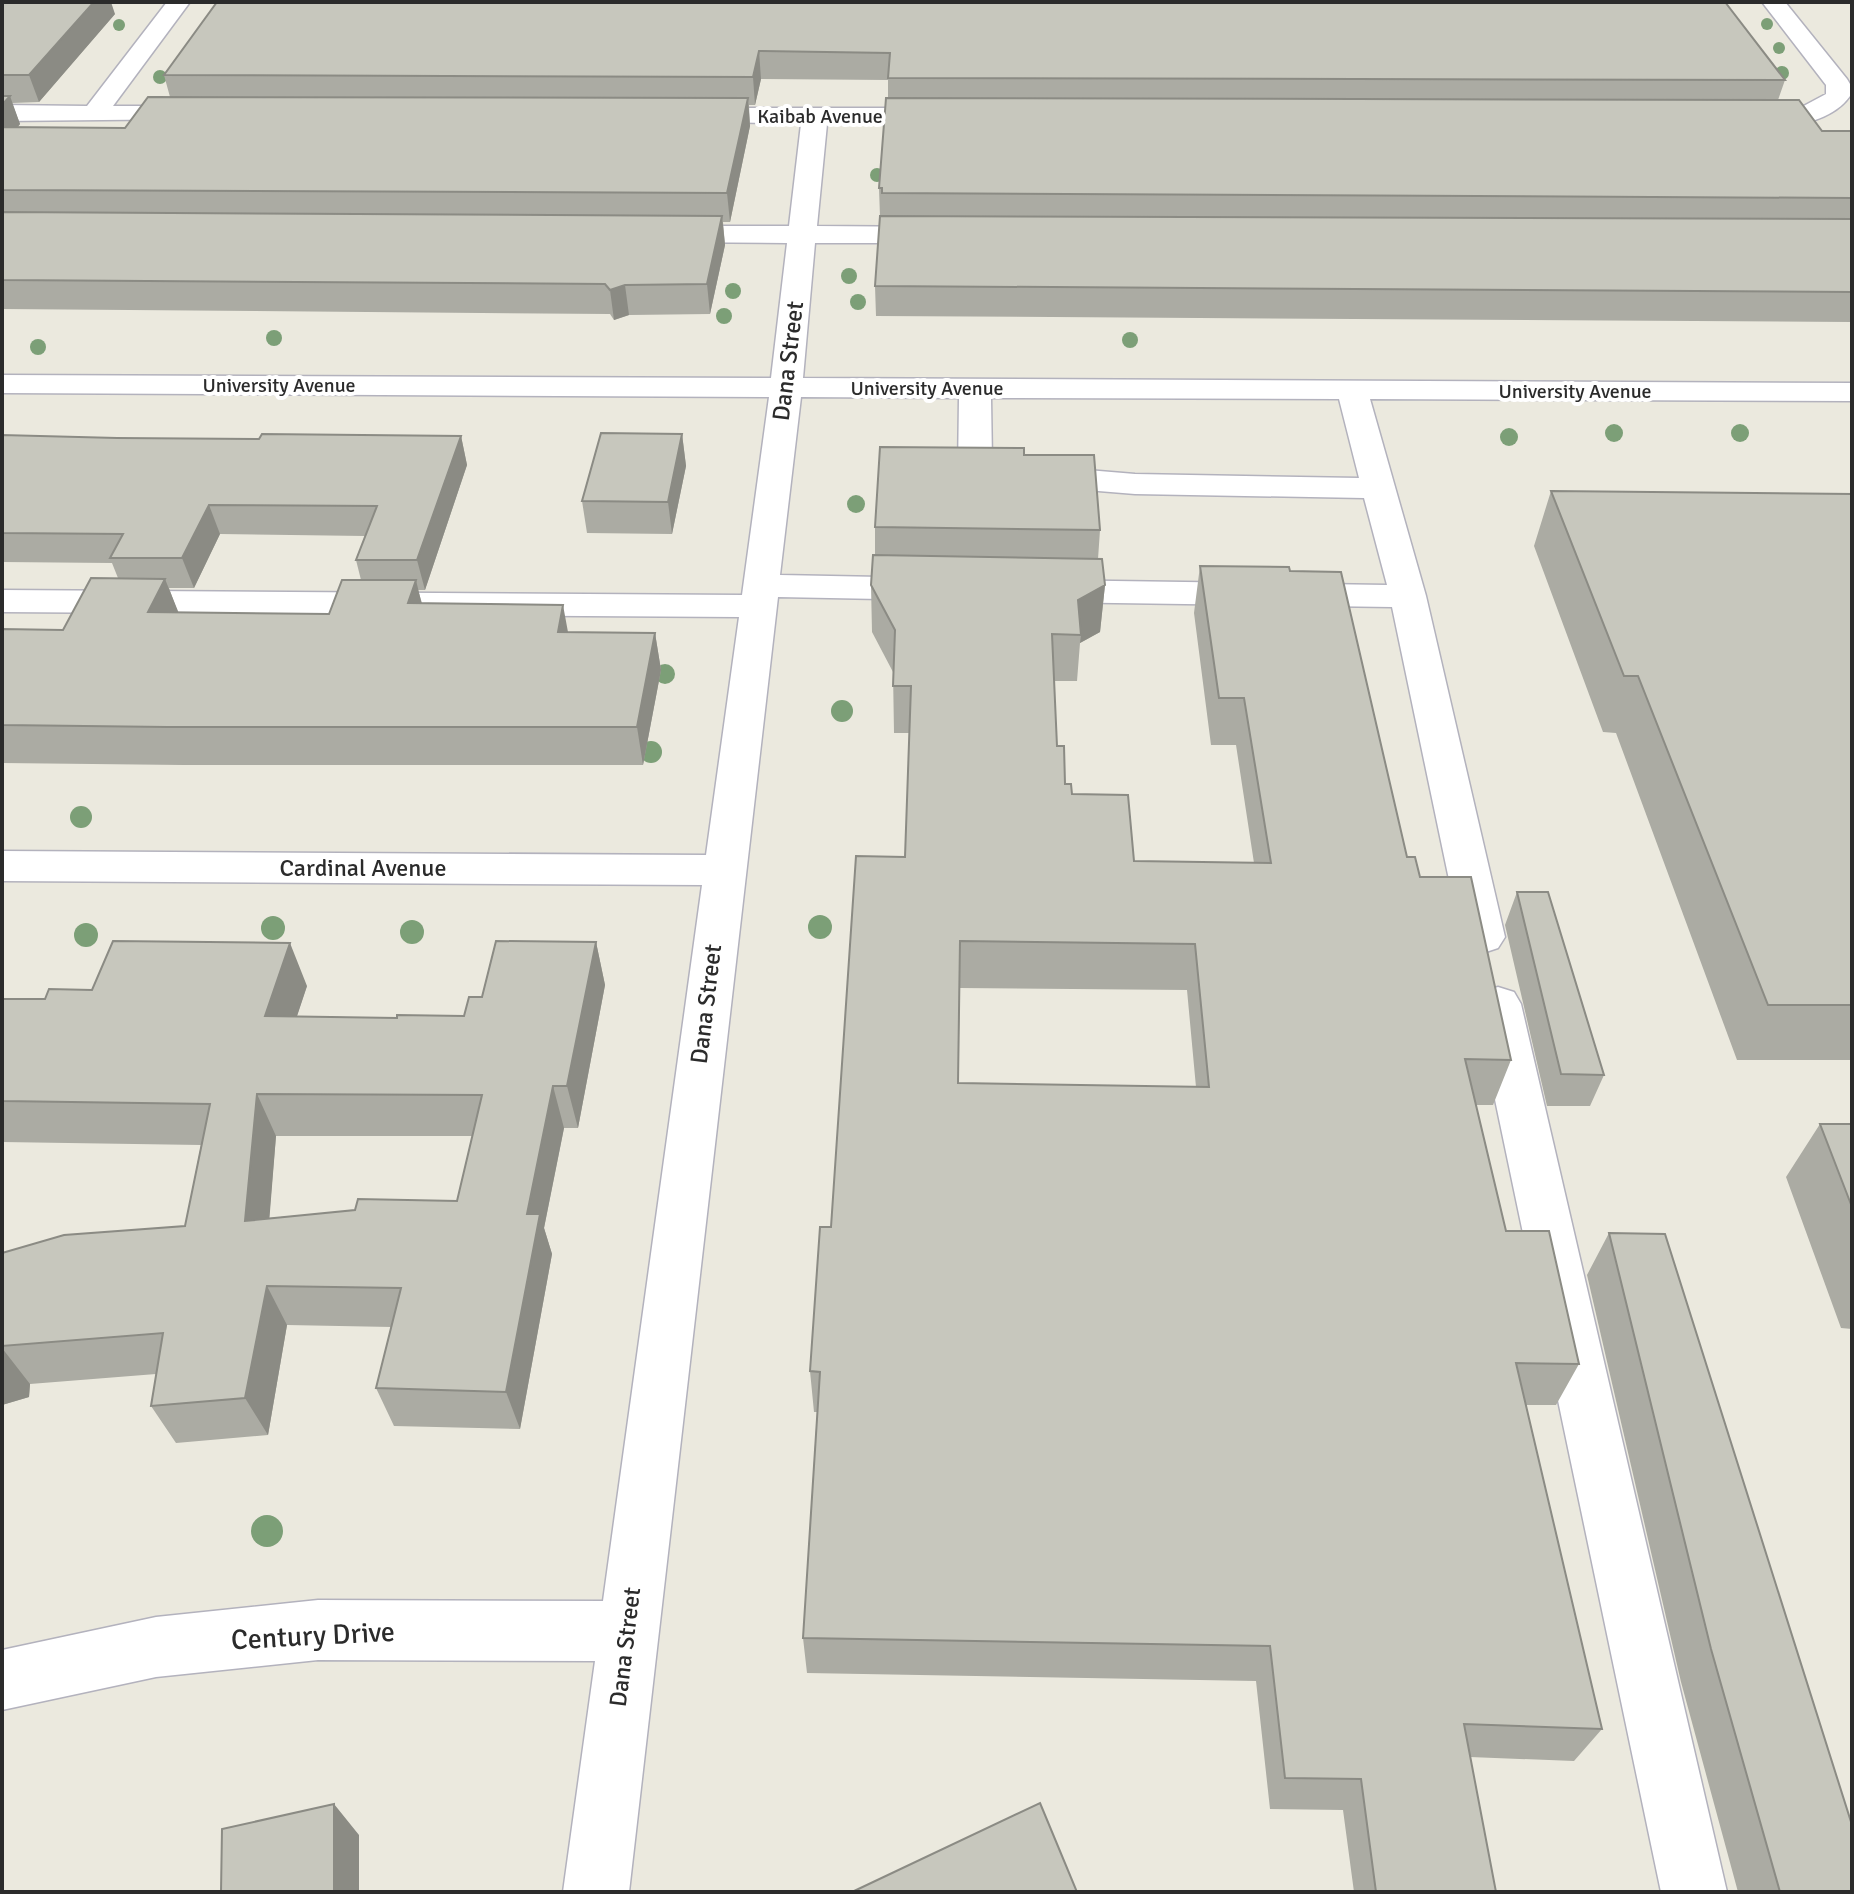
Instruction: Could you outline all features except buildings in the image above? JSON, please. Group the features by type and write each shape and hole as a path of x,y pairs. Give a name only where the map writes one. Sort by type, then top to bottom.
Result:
{"street":[{"path":"94,114 179,2"},
{"path":"1732,119 1785,118 1828,107 1838,96 1838,84 1773,2"},
{"path":"2,113 219,114"},
{"name":"Kaibab Avenue","path":"674,116 973,117"},
{"name":"Dana Street","path":"596,1892 786,387 815,116"},
{"path":"642,234 961,235"},
{"name":"University Avenue","path":"2,384 1852,392"},
{"path":"975,388 975,471 1135,484 1378,488"},
{"path":"1352,390 1408,596 1694,1892"},
{"path":"2,601 759,596 966,589"},
{"path":"1013,590 1408,596"},
{"name":"Cardinal Avenue","path":"2,866 723,870"},
{"name":"Century Drive","path":"2,1680 156,1647 318,1630 627,1631"}]}
